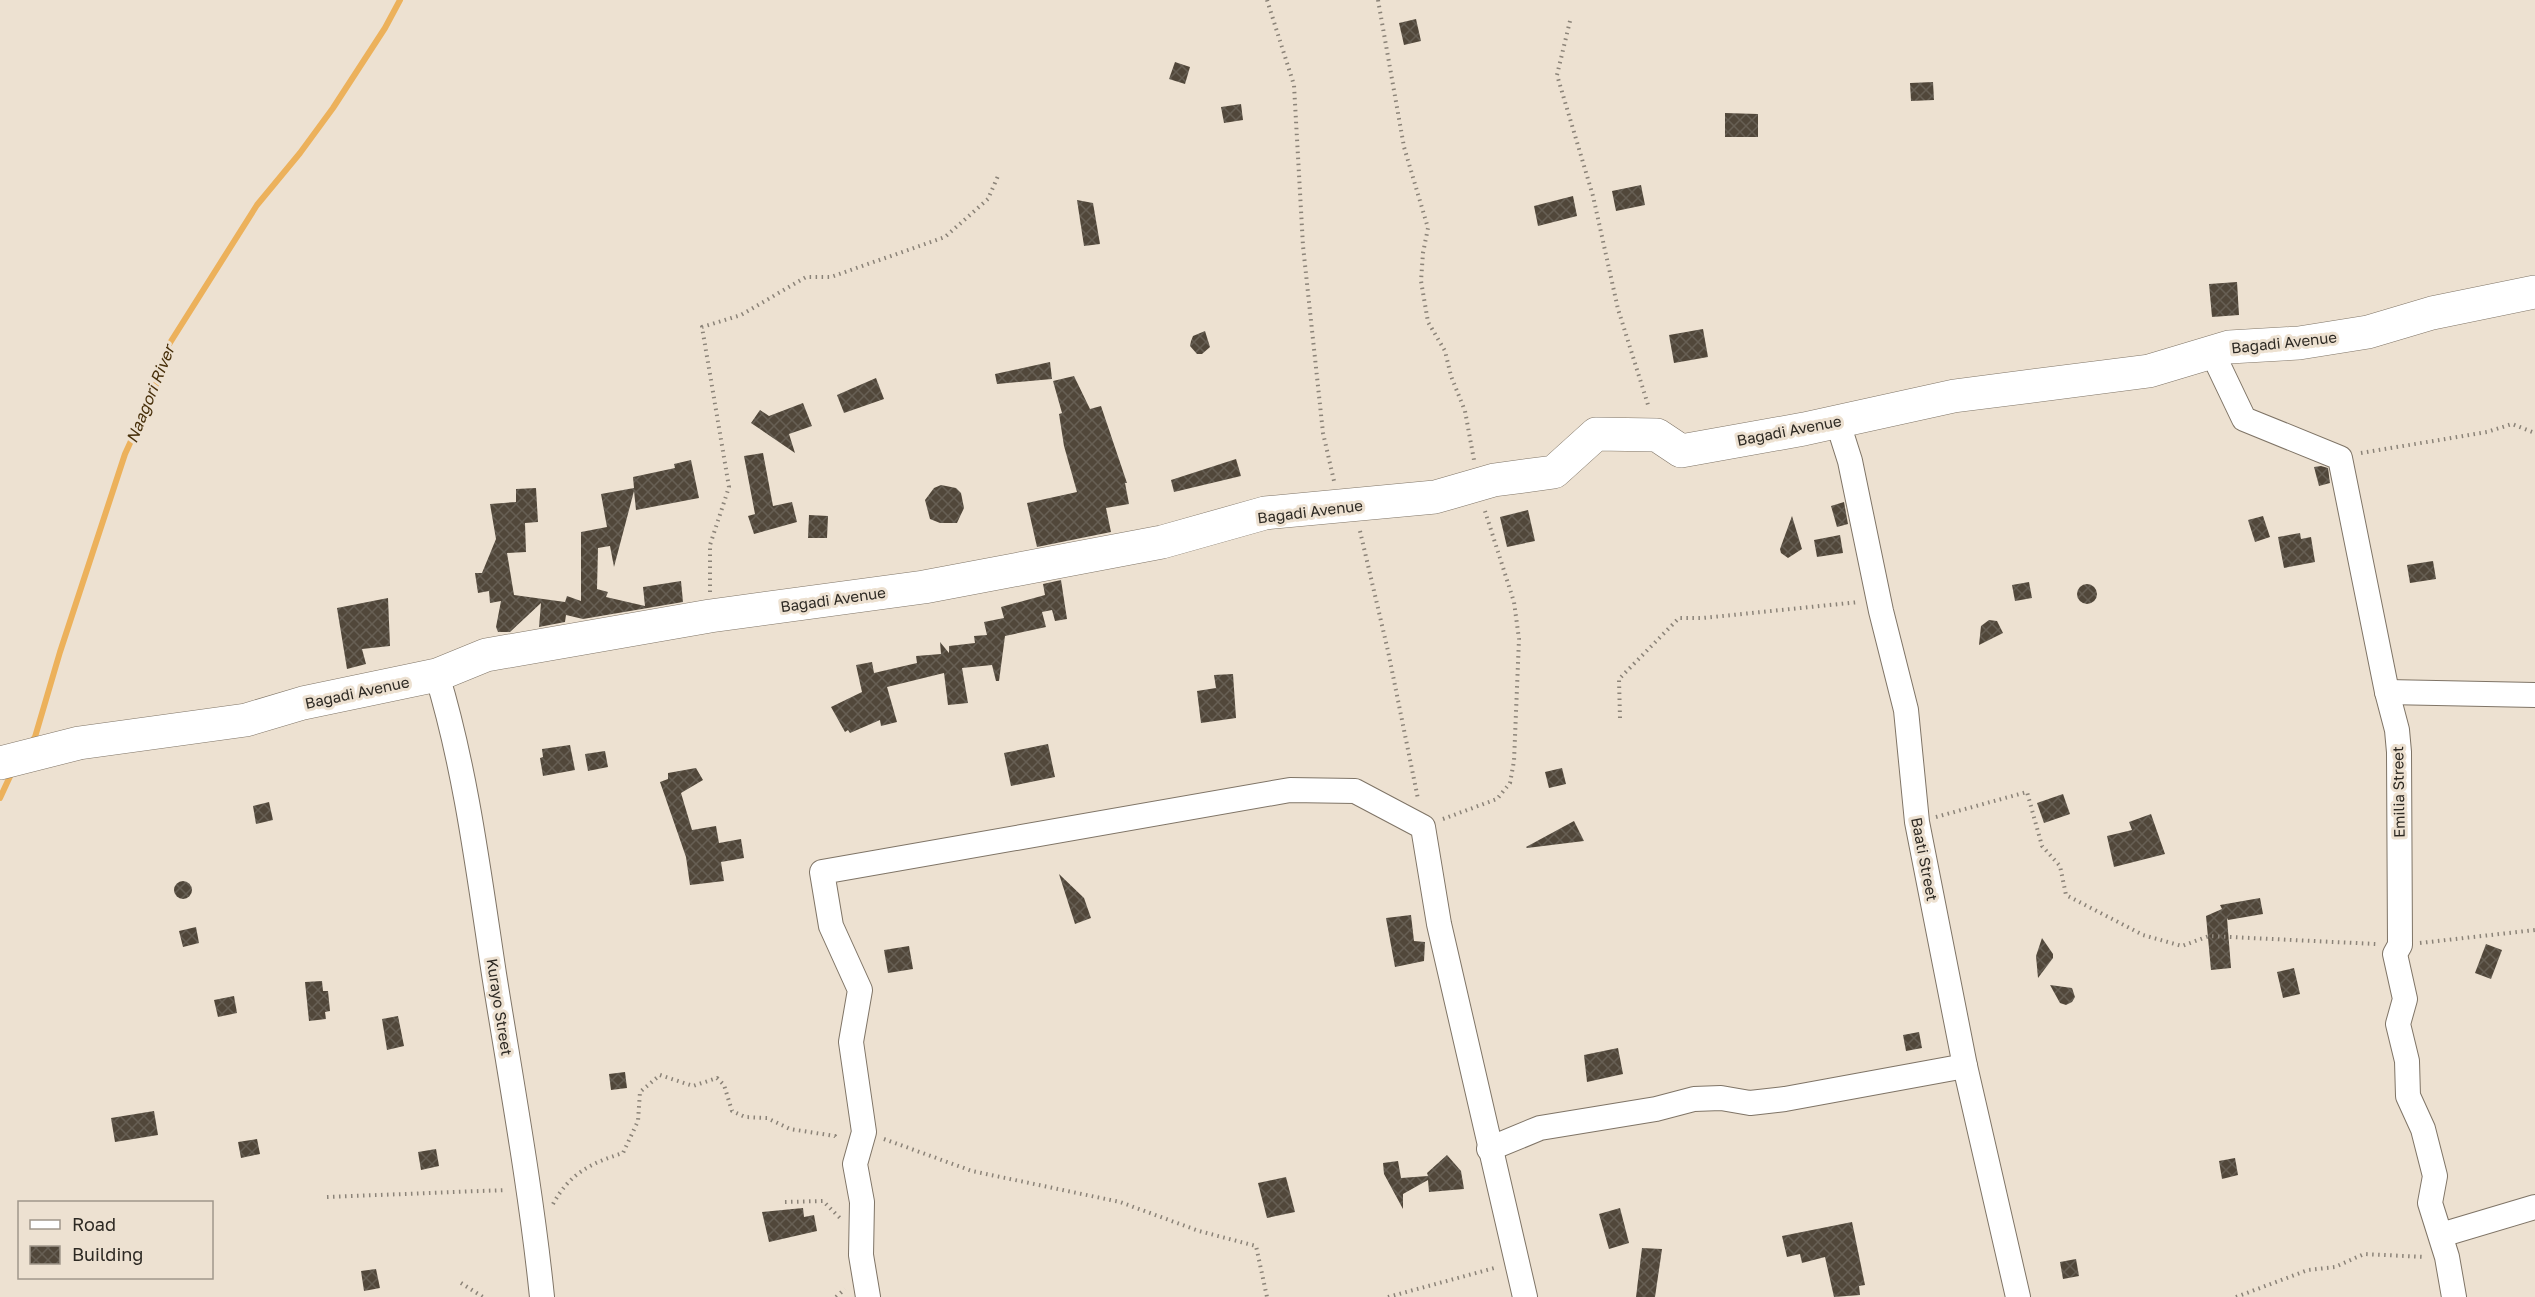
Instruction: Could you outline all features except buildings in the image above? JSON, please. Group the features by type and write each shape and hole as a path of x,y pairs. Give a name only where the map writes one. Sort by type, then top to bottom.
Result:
{"street":[{"name":"Bagadi Avenue","path":"0,763 79,743 246,720 303,703 437,675 486,655 710,616 924,587 1162,542 1265,513 1435,497 1494,480 1554,472 1596,434 1657,435 1681,451 1954,396 2149,371 2229,347 2299,343 2368,332 2432,313 2535,292"},
{"path":"2212,352 2244,419 2340,458"},
{"name":"Baati Street","path":"1837,420 1850,461 1878,599 1906,710 1917,822 1965,1066 2018,1297"},
{"name":"Emilia Street","path":"2340,458 2387,692 2397,730 2400,945 2395,954 2405,999 2398,1024 2407,1061 2408,1096 2423,1129 2435,1176 2430,1203 2444,1246 2454,1297"},
{"name":"Kurayo Street","path":"437,675 450,717 486,918 542,1297"},
{"path":"2387,692 2535,695"},
{"path":"868,1297 861,1255 862,1202 855,1164 864,1132 851,1042 860,990 831,926 822,872 1290,790 1355,791 1423,827 1439,924 1524,1297"},
{"path":"1489,1149 1540,1128 1656,1109 1694,1099 1721,1098 1750,1103 1785,1099 1965,1066"},
{"path":"2444,1246 2535,1207"}],"path":[{"path":"1268,0 1294,85 1304,257 1323,433 1339,506 1360,530 1388,651 1423,827 1497,799 1510,783 1514,761 1519,639 1514,602 1477,485 1465,411 1444,351 1428,322 1421,281 1428,228 1404,147 1378,0"},
{"path":"1570,21 1557,75 1593,196 1618,309 1657,435"},
{"path":"710,616 710,545 729,486 702,327 741,315 806,278 831,278 945,237 988,199 998,176"},
{"path":"2340,458 2487,432 2512,424 2535,433"},
{"path":"1620,718 1619,679 1679,618 1703,618 1878,599"},
{"path":"1917,822 2026,792 2042,846 2060,866 2066,895 2143,935 2182,946 2209,936 2400,945 2535,930"},
{"path":"573,1174 593,1162 624,1153 638,1121 640,1092 660,1075 693,1086 717,1078 724,1084 732,1111 744,1117 767,1118 790,1129 835,1136 849,1149 855,1164"},
{"path":"864,1132 972,1171 1120,1202 1199,1231 1256,1246 1267,1297"},
{"path":"327,1197 528,1190"},
{"path":"785,1202 824,1201 863,1240"},
{"path":"2236,1297 2308,1270 2335,1267 2364,1254 2396,1257 2444,1246"},
{"path":"1388,1297 1516,1262"},
{"path":"461,1283 483,1297"}],"waterway":[{"name":"Naagori River","path":"31,743 35,737 60,652 125,454 154,391 168,346 257,205 333,108 385,28 400,0"},
{"name":"Naagori River","path":"0,798 12,772"}]}
